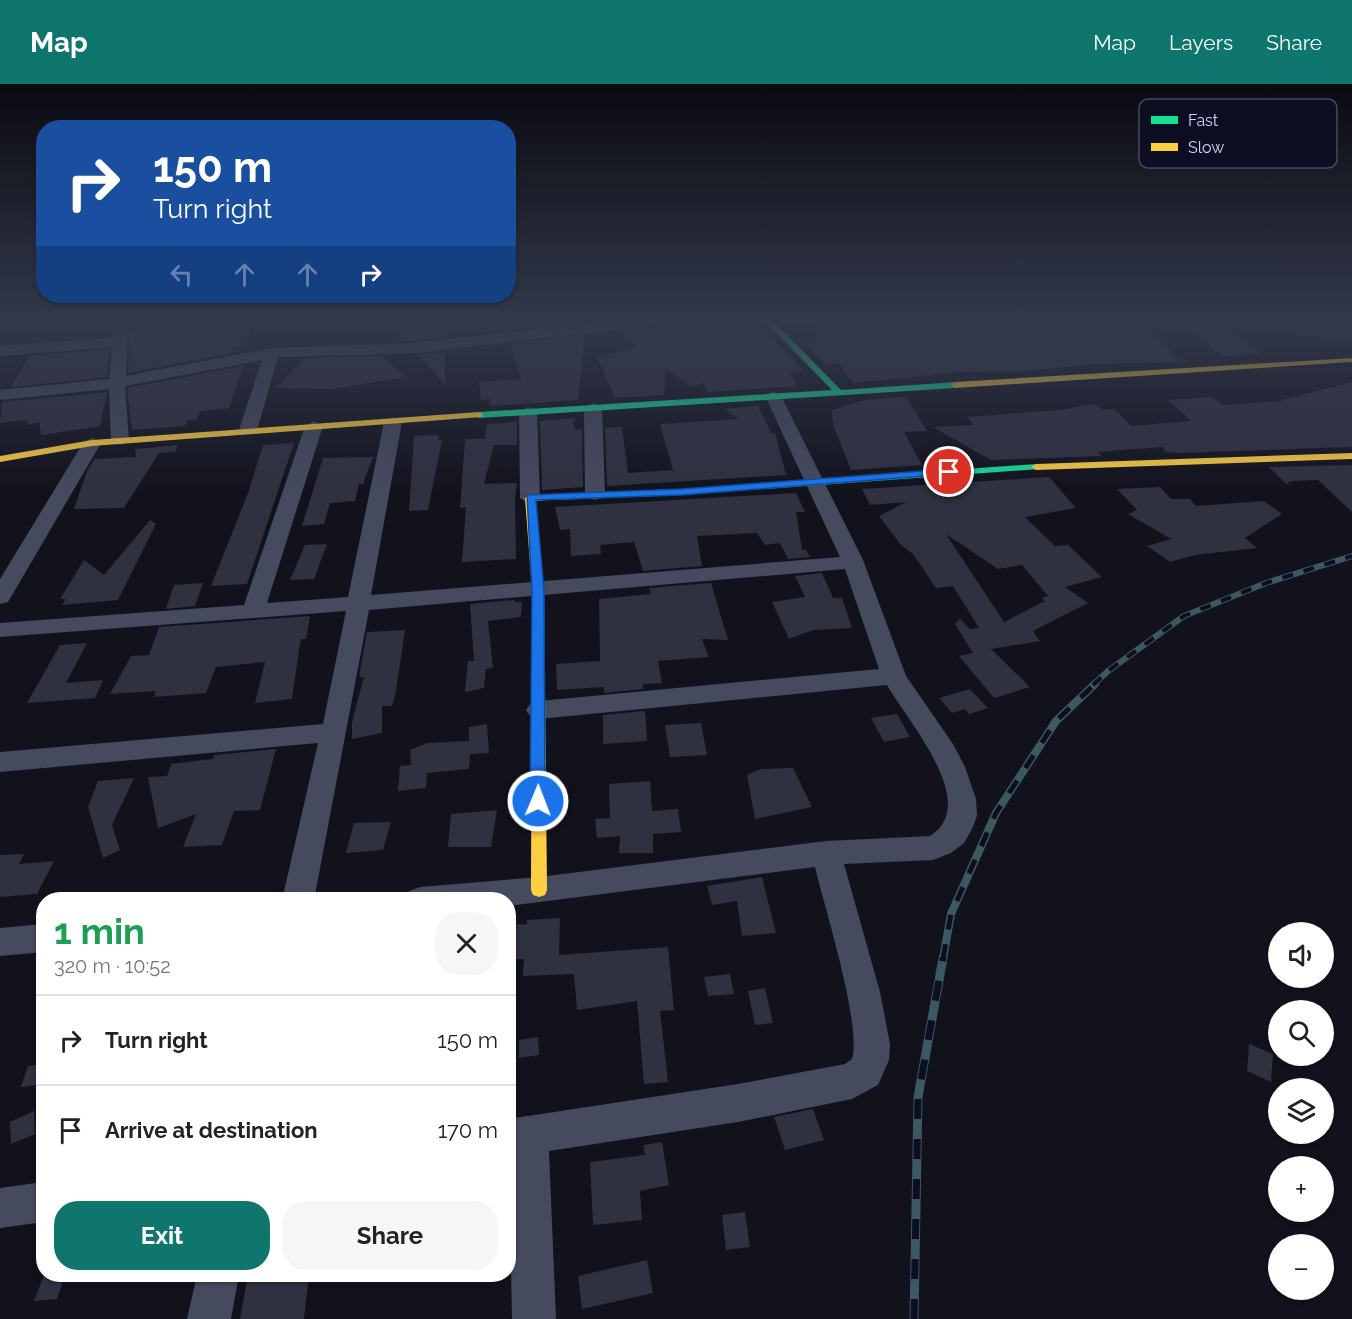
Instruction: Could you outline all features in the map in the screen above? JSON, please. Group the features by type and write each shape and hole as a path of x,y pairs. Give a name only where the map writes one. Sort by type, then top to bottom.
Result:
{"street":[{"path":"118,377 120,440"},
{"path":"0,394 117,383 150,377"},
{"path":"248,430 265,377"},
{"path":"824,377 840,393"},
{"path":"0,459 92,443 248,430 1094,377"},
{"path":"515,892 826,853 933,848 946,843 958,832 963,813 962,796 954,771 894,676 852,562 773,396"},
{"path":"593,408 595,494"},
{"path":"528,412 530,498 538,590 539,890"},
{"path":"300,892 334,732 393,422"},
{"path":"253,611 314,426"},
{"path":"0,597 92,443"},
{"path":"530,498 681,492 814,481 1088,465 1267,456 1352,456"},
{"path":"0,630 538,590 852,562"},
{"path":"539,710 894,676"},
{"path":"0,762 334,732"},
{"path":"534,1319 519,1136 738,1103 852,1081 865,1072 871,1060 872,1044 863,992 826,853"},
{"path":"0,942 36,939"},
{"path":"0,1208 36,1204"},
{"path":"208,1319 216,1282"}],"building":[{"path":"17,377 107,377 107,377 11,387"},
{"path":"187,377 239,377 229,408 201,411 196,420 187,420 185,426 132,430 127,388"},
{"path":"287,377 406,377 331,389 277,388"},
{"path":"438,377 445,377 445,384"},
{"path":"520,377 581,377 578,400 489,406 490,399 481,400 479,382 521,379"},
{"path":"606,377 665,377 664,395 615,398"},
{"path":"677,377 792,377 796,386 707,392 704,383 692,387"},
{"path":"848,377 917,377 853,383"},
{"path":"1352,382 1352,447 1180,453 1166,452 1162,447 1098,452 1102,456 991,460 933,427 974,425 967,417 1061,410 1094,404 1103,410 1114,409 1131,426 1191,421 1168,400 1212,397 1223,405 1279,401"},
{"path":"107,392 100,426 41,435 39,422 28,425 27,420 0,423 2,402"},
{"path":"906,397 927,431 904,432 922,465 851,470 833,425 832,410 864,400"},
{"path":"758,406 771,433 775,433 786,475 607,486 605,428 622,427 628,473 673,470 660,424 739,419 724,409"},
{"path":"576,418 573,422 575,430 582,429 583,487 542,490 540,421"},
{"path":"517,422 517,445 494,445 484,484 517,483 515,498 516,559 462,562 466,507 460,508 465,439 485,439 487,424"},
{"path":"414,436 439,436 438,440 442,440 428,510 409,511"},
{"path":"294,443 247,584 211,586 248,493 263,445"},
{"path":"178,445 175,452 159,453 124,508 74,509 87,471 95,459 136,457 135,449"},
{"path":"373,457 363,484 359,484 355,501 330,503 324,524 302,526 323,458"},
{"path":"1352,465 1352,512 1318,480 1292,481 1286,484 1269,467"},
{"path":"1049,477 1076,508 1025,517 1055,546 1068,545 1102,577 1065,587 1088,603 1033,631 1040,641 991,649 1030,687 994,698 959,656 973,653 955,624 960,619 970,629 979,628 953,586 936,588 913,554 901,545 879,516 906,502 870,505 862,489","holes":["946,534 998,569 1022,565 1048,596 1042,598 1045,601 1004,622"]},
{"path":"1160,487 1171,499 1190,499 1196,506 1264,501 1282,514 1245,538 1257,548 1195,555 1170,562 1147,546 1171,539 1128,514 1137,510 1117,489"},
{"path":"796,493 805,512 796,512 802,550 806,550 810,557 788,559 780,543 765,545 757,533 697,536 702,566 643,571 634,542 600,545 601,554 571,556 570,529 560,530 555,507"},
{"path":"150,520 156,524 118,600 62,605 66,599 60,599 84,560 104,575"},
{"path":"327,544 314,579 290,580 305,545"},
{"path":"822,573 833,598 842,598 852,628 813,630 789,639 772,602 805,597 795,576"},
{"path":"203,583 195,606 166,609 174,585"},
{"path":"711,583 728,640 702,639 709,657 658,661 662,683 643,684 643,689 604,693 604,687 557,690 556,664 600,661 599,599 651,594 649,588"},
{"path":"514,600 514,602 522,602 521,617 488,621 493,668 486,669 484,688 465,692 468,661 474,661 470,604"},
{"path":"310,616 306,639 302,639 300,643 292,699 255,703 265,662 216,667 206,693 154,697 156,691 110,694 131,656 149,655 159,627"},
{"path":"405,630 392,706 382,706 382,733 352,739 352,722 364,677 359,677 367,632"},
{"path":"87,643 66,683 103,680 95,698 27,703 60,645"},
{"path":"970,689 988,708 969,714 965,709 952,713 939,698"},
{"path":"645,711 647,741 603,744 603,715"},
{"path":"897,714 910,737 884,742 871,718"},
{"path":"701,723 707,755 670,757 665,725"},
{"path":"487,724 489,753 470,754 469,769 427,773 426,788 398,791 400,766 411,765 410,750 427,743 469,741 469,727"},
{"path":"276,749 260,810 234,811 222,845 183,847 196,814 158,828 148,777 167,776 171,764 213,759 215,755"},
{"path":"793,768 812,807 755,819 747,775 760,769"},
{"path":"134,778 112,825 120,850 103,858 88,807 98,781"},
{"path":"650,781 652,811 678,809 681,832 653,834 653,853 619,853 620,836 597,838 595,819 610,818 609,784"},
{"path":"497,810 491,847 448,847 451,814"},
{"path":"391,822 383,850 346,853 354,823"},
{"path":"24,854 19,864 54,861 36,894 0,897 0,855"},
{"path":"762,877 776,933 742,936 737,901 712,905 707,886"},
{"path":"560,918 559,955 668,947 674,1010 660,1011 668,1082 644,1084 637,1001 577,1010 574,974 523,976 524,959 516,960 516,925 527,924 527,920"},
{"path":"730,974 734,994 708,996 704,977"},
{"path":"765,988 773,1023 755,1025 748,991"},
{"path":"538,1037 539,1055 519,1058 519,1040"},
{"path":"1249,1044 1268,1052 1268,1066 1272,1066 1271,1078 1268,1078 1268,1081 1247,1071"},
{"path":"36,1065 36,1085 21,1087 28,1066"},
{"path":"813,1109 824,1140 785,1150 774,1117"},
{"path":"34,1111 35,1134 11,1144 10,1122"},
{"path":"662,1142 669,1185 640,1191 642,1220 593,1225 590,1162 645,1155 643,1145"},
{"path":"745,1212 750,1247 726,1250 722,1215"},
{"path":"647,1260 653,1293 582,1309 578,1276"},
{"path":"41,1282 63,1282 57,1299 34,1301"},
{"path":"247,1282 308,1282 304,1319 240,1319"}],"railway":[{"path":"1093,685 1108,671 1184,616 1266,583 1352,556"},
{"path":"943,959 951,914 996,813 1056,721 1095,684"},
{"path":"914,1319 918,1097 943,958"}],"traffic: fast":[{"path":"824,377 840,393"},
{"path":"479,415 955,385"},
{"path":"555,497 681,492 1036,467"}],"traffic: slow":[{"path":"955,385 1088,377"},
{"path":"0,459 92,443 479,415"},
{"path":"1036,467 1352,456"},
{"path":"539,890 538,590 530,498 555,497"}],"route":[{"path":"538,801 538,590 530,498 681,492 949,472"}]}
